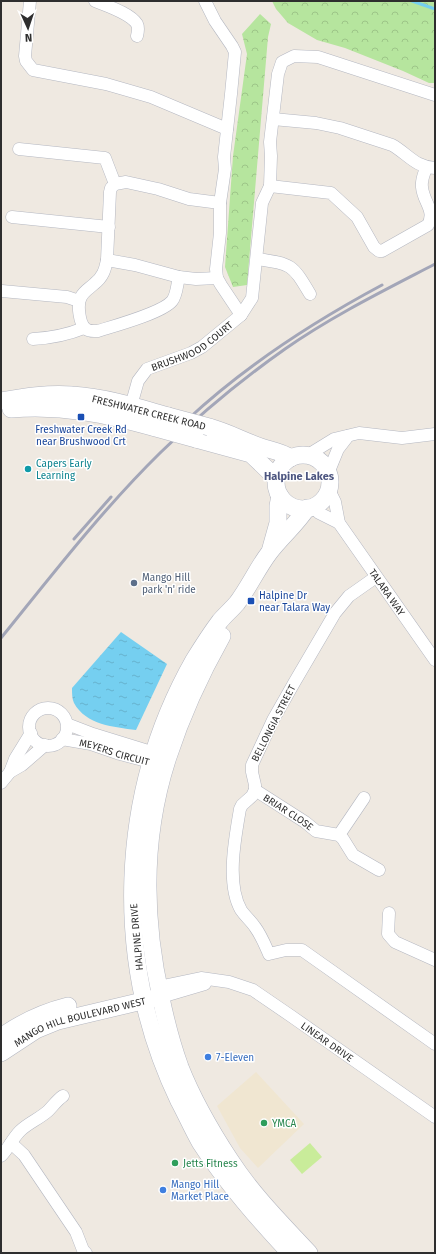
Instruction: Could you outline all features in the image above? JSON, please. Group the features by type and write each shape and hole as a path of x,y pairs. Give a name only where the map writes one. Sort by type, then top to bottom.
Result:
{"main road":[{"name":"FRESHWATER CREEK ROAD","path":"1,400 38,396 71,395 104,399 156,428 251,454 276,478"},
{"name":"FRESHWATER CREEK ROAD","path":"1,410 24,408 65,409 98,413 129,413 168,416 230,433 261,447 281,452 291,458"},
{"path":"299,455 308,455 317,458 324,464 330,478 329,490 320,503 310,508 299,508 285,502 280,496 276,478 284,463 291,458 299,455"},
{"name":"HALPINE DRIVE","path":"270,552 277,531 280,496"},
{"name":"HALPINE DRIVE","path":"290,1253 239,1196 200,1141 166,1072 155,1040 143,996 134,938 133,870 140,811 160,759 178,690 195,658 220,622 237,603 270,552 310,508"},
{"name":"HALPINE DRIVE","path":"160,759 148,874 152,956 168,1028 180,1067 214,1135 231,1162 261,1201 309,1253"},
{"name":"MANGO HILL BOULEVARD WEST","path":"1,1053 36,1030 58,1021 160,992"},
{"name":"MANGO HILL BOULEVARD WEST","path":"1,1037 21,1024 51,1010 143,996"}],"street":[{"path":"30,1 24,56 26,62 33,70 106,84 151,97 227,129"},
{"path":"95,1 124,13 132,19 137,24 137,36"},
{"path":"205,1 215,21 235,52 224,157 224,176 220,203 220,233 216,262 217,278 241,315"},
{"path":"273,119 316,123 340,128 392,145 400,149 416,163 430,168 422,180 422,188 432,210 432,220 428,225 382,251 379,251 374,247 357,217 331,193 270,186 270,142 273,119 280,66 282,62 294,56 318,57 435,95"},
{"path":"19,149 105,158 115,184"},
{"path":"179,277 172,301 165,306 149,314 98,331 92,332 84,328 78,308 79,301 81,295 101,277 105,270 107,260 110,192 111,188 115,184 126,182 189,198 220,203"},
{"name":"BRUSHWOOD COURT","path":"129,413 138,381 147,369 191,353 202,347 241,315 252,298 262,203 270,186"},
{"path":"12,217 109,227"},
{"path":"257,258 278,262 289,266 298,274 310,294"},
{"path":"107,260 135,265 179,277 196,279 217,278"},
{"path":"2,291 67,297 79,301"},
{"path":"33,339 56,337 84,328"},
{"path":"308,455 320,446 334,439 364,432 402,438 435,434"},
{"path":"328,472 338,449 348,436"},
{"name":"TALARA WAY","path":"329,490 335,502 339,523 435,660"},
{"path":"310,508 339,523"},
{"name":"BELLONGIA STREET","path":"255,790 256,785 252,772 252,765 283,702 335,613 349,596 376,577"},
{"path":"47,708 58,711 62,714 67,724 67,730 62,739 51,745 39,743 31,734 30,728 32,717 41,709 47,708"},
{"name":"MEYERS CIRCUIT","path":"67,724 160,759"},
{"path":"1,783 10,772 15,759 31,734"},
{"name":"MEYERS CIRCUIT","path":"62,739 91,744 120,754 160,759"},
{"path":"10,772 26,762 45,745"},
{"path":"255,790 252,796 242,805 240,809 233,886 241,909 257,930 269,954 286,950 302,950 435,1044"},
{"name":"BRIAR CLOSE","path":"255,790 305,822 316,831 339,835"},
{"path":"364,798 339,835 343,838 353,855 379,870"},
{"path":"388,913 388,934 395,942 435,960"},
{"name":"LINEAR DRIVE","path":"160,992 201,986 214,981 236,984 260,994 435,1117"},
{"path":"1,1156 9,1148 21,1130 48,1111 56,1101 63,1096"},
{"path":"11,1143 24,1155 76,1232 82,1252"}],"shaded area":[{"name":"YMCA","path":"256,1072 304,1124 258,1168 240,1148 217,1106"}],"green space":[{"path":"272,1 435,1 435,83 429,83 345,48 317,40 288,23 276,9"},
{"path":"260,14 271,24 268,37 247,285 233,287 225,267 233,156 247,54 242,34"},
{"path":"310,1143 322,1157 302,1174 290,1160"}],"water":[{"path":"121,632 167,664 136,730 101,724 93,720 79,710 72,698 72,688"}],"waterway":[{"path":"412,1 435,9"}],"railway":[{"path":"1,638 78,543 118,497 160,453 205,412 252,373 321,325 435,264"},
{"path":"187,420 232,381 280,346 330,314 382,285"},
{"path":"74,539 111,497"}],"place":[{"name":"Freshwater Creek Rd near Brushwood Crt","path":"81,417"},
{"name":"Capers Early Learning","path":"28,469"},
{"name":"Mango Hill park 'n' ride","path":"134,583"},
{"name":"Halpine Dr near Talara Way","path":"251,601"},
{"name":"7-Eleven","path":"208,1057"},
{"name":"YMCA","path":"264,1123"},
{"name":"Jetts Fitness","path":"175,1163"},
{"name":"Mango Hill Market Place","path":"163,1190"}],"district":[{"name":"Halpine Lakes","path":"299,476"}]}
